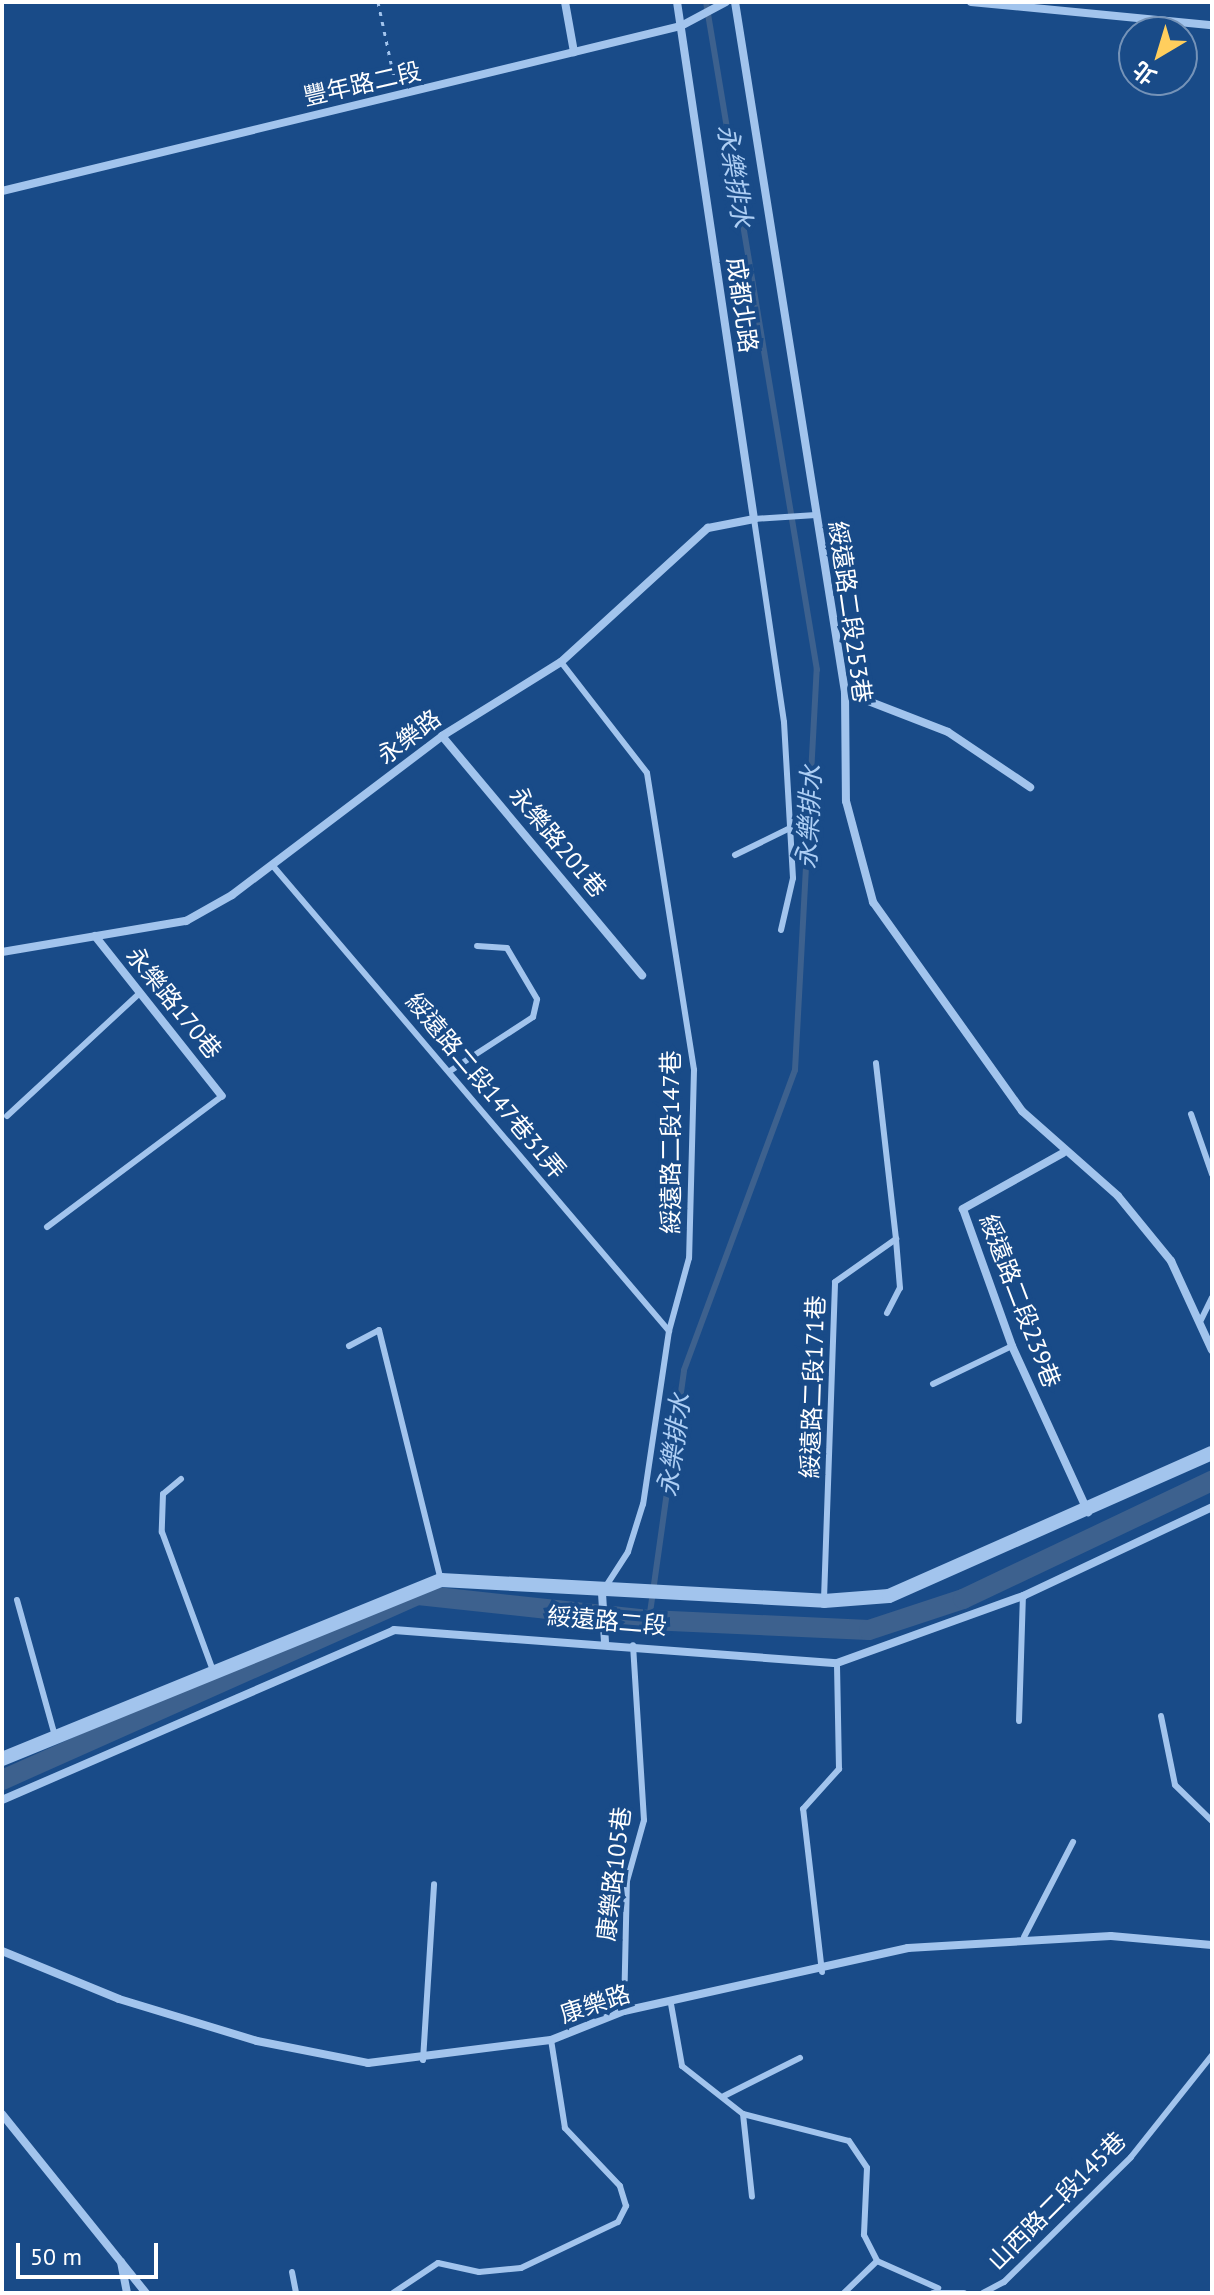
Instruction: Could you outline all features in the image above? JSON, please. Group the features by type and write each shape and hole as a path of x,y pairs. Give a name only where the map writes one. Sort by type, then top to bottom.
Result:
{"street":[{"path":"565,2 574,52"},
{"name":"成都北路","path":"677,2 754,519"},
{"name":"綏遠路二段253巷","path":"735,2 845,692 846,801 873,902 968,1043 1063,1153 1127,1206 1171,1261 1201,1320 1212,1350"},
{"path":"971,2 1212,25"},
{"name":"豐年路二段","path":"2,191 398,98 681,26 723,3"},
{"name":"永樂路","path":"2,952 186,921 273,866 442,736 561,662 708,528 754,519"},
{"path":"845,692 948,732 1030,787"},
{"name":"永樂路201巷","path":"442,736 642,975"},
{"name":"永樂路170巷","path":"95,936 222,1096"},
{"name":"綏遠路二段239巷","path":"1063,1153 963,1209 1012,1346 1088,1513"},
{"name":"綏遠路二段","path":"2,1759 212,1668 441,1580 602,1593 824,1601 889,1596 1088,1513 1212,1453"},
{"name":"綏遠路二段","path":"2,1800 394,1630 605,1642 837,1663 1023,1596 1212,1507"},
{"path":"602,1593 605,1642"},
{"name":"康樂路","path":"2,1951 119,1999 257,2041 368,2063 423,2060 551,2040 624,2011 822,1972 908,1948 1024,1937 1212,1945"},
{"path":"2,2114 146,2293"},
{"path":"121,2260 127,2293"}],"lane":[{"name":"永樂路","path":"754,519 816,515"},
{"path":"754,519 779,671 790,828 793,878 781,930"},
{"name":"綏遠路二段147巷","path":"561,662 647,773 694,1070 689,1258 669,1331 643,1504 628,1552 602,1593"},
{"path":"735,855 790,828"},
{"name":"綏遠路二段147巷31弄","path":"273,866 669,1331"},
{"path":"450,1071 533,1017 537,999 507,948 477,946"},
{"path":"7,1116 140,993"},
{"path":"876,1063 900,1288 887,1313"},
{"path":"47,1227 222,1096"},
{"path":"1191,1114 1212,1174"},
{"name":"綏遠路二段171巷","path":"824,1601 835,1282 896,1239"},
{"path":"1201,1320 1212,1297"},
{"path":"349,1346 379,1330 441,1580"},
{"path":"933,1384 1012,1346"},
{"path":"181,1479 163,1494 162,1532 212,1668"},
{"path":"1019,1721 1023,1596"},
{"path":"17,1600 55,1736"},
{"name":"康樂路105巷","path":"624,2011 627,1881 644,1820 633,1645"},
{"path":"822,1972 802,1824 803,1809 839,1769 837,1663"},
{"path":"1161,1716 1175,1785 1212,1821"},
{"path":"1024,1937 1073,1842"},
{"path":"423,2060 434,1884"},
{"path":"671,2004 682,2066 743,2114 849,2141 867,2168 864,2235 877,2261 936,2290 964,2293"},
{"path":"393,2293 438,2263 479,2272 521,2268 618,2222 626,2206 620,2186 565,2128 551,2040"},
{"name":"山西路二段145巷","path":"983,2293 1004,2282 1131,2157 1212,2055"},
{"path":"724,2096 800,2058"},
{"path":"743,2114 752,2197"},
{"path":"844,2293 877,2261"},
{"path":"292,2272 296,2293"}],"path":[{"path":"378,2 398,98"}],"waterway":[{"name":"永樂排水","path":"649,1620 684,1370 795,1070 817,670 706,2"},
{"path":"2,1780 418,1595 649,1620 869,1630 963,1599 1212,1481"}]}
